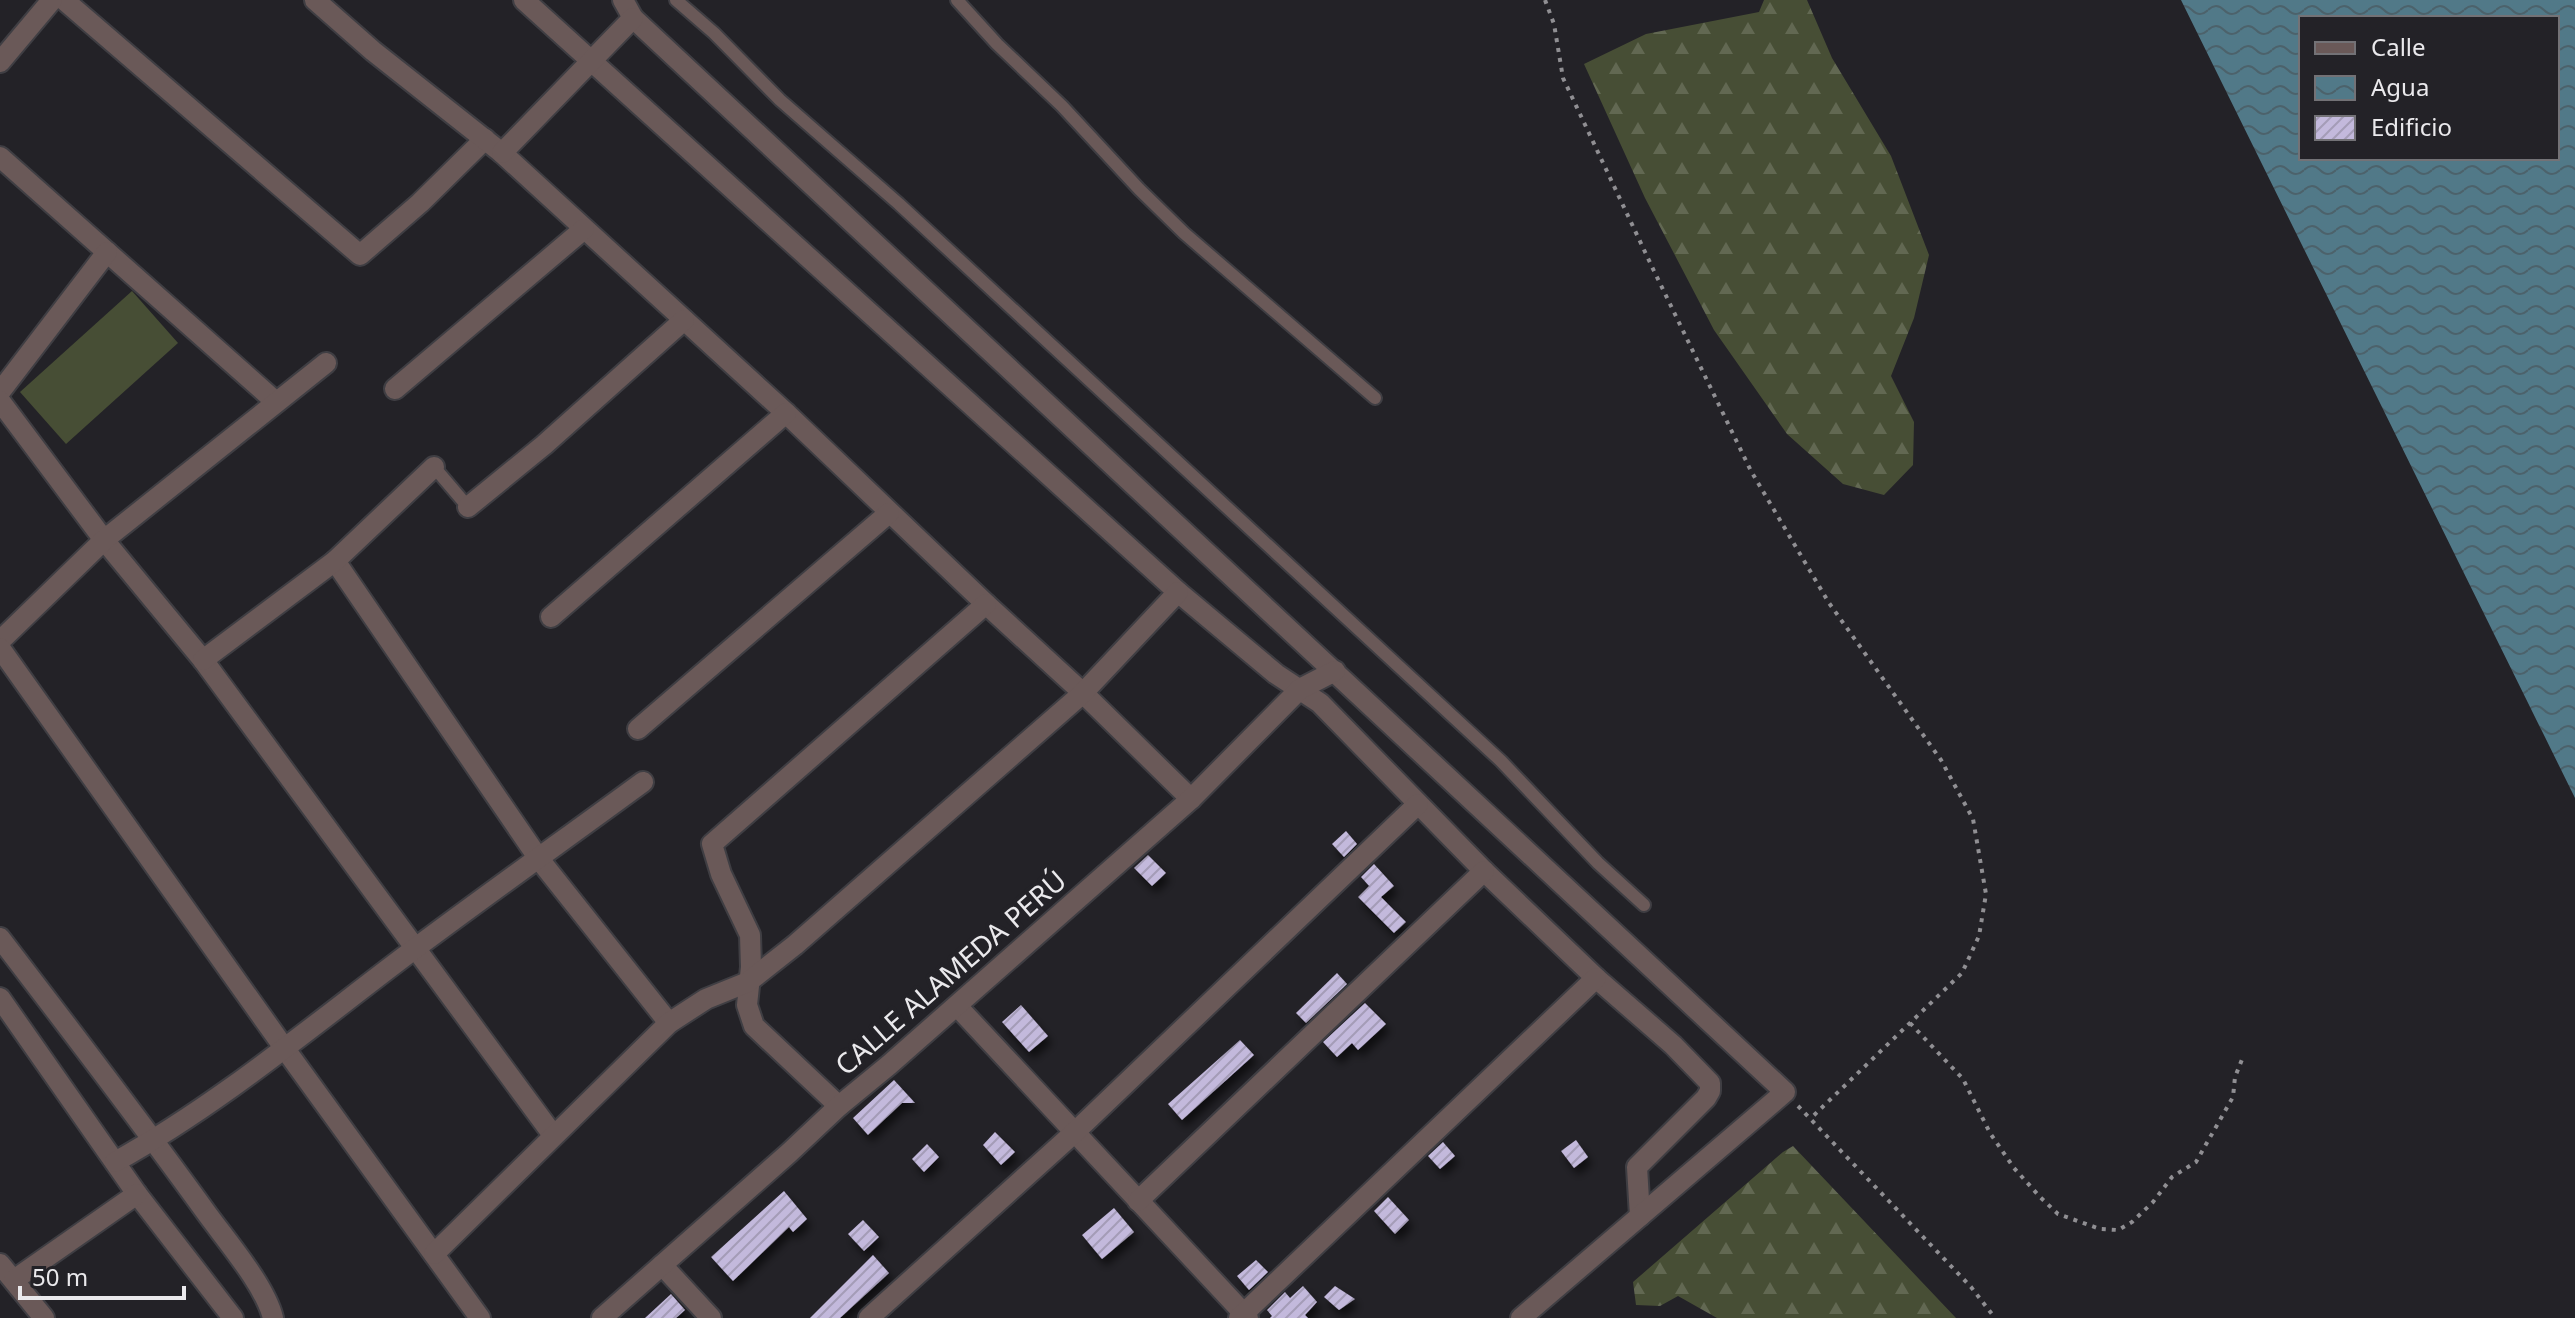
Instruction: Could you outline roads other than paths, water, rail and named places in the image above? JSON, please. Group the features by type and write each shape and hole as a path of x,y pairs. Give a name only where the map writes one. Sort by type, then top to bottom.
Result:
{"street":[{"path":"0,62 52,0"},
{"path":"64,0 360,255 420,203 485,139"},
{"path":"315,0 373,51 502,153 786,413 1191,799"},
{"path":"524,0 1178,592 1276,674 1320,703 1484,871 1596,978 1673,1045 1710,1083 1706,1098 1637,1167 1640,1216"},
{"path":"502,153 590,60 628,9 1785,1092 1521,1318"},
{"path":"0,157 276,402"},
{"path":"395,389 584,229"},
{"path":"0,392 107,252"},
{"path":"468,507 544,445 684,320"},
{"path":"0,641 104,540 326,363"},
{"path":"0,401 104,540 203,660 553,1135"},
{"path":"551,617 786,413"},
{"path":"203,660 335,561 434,467"},
{"path":"638,729 889,513"},
{"path":"335,561 539,859 669,1023"},
{"path":"434,1254 669,1023 706,999 748,982 795,945 1083,693 1178,592"},
{"path":"839,1106 754,1026 747,1005 750,935 721,874 712,844 986,604"},
{"path":"0,648 480,1318"},
{"name":"CALLE ALAMEDA PERÚ","path":"602,1318 1191,799 1300,689 1335,671"},
{"path":"115,1162 154,1140 285,1049 416,947 643,782"},
{"path":"869,1318 1075,1132 1418,804"},
{"path":"1138,1201 1484,871"},
{"path":"0,938 246,1267 270,1307 273,1318"},
{"path":"957,1006 1244,1317 1596,978"},
{"path":"0,998 137,1194 233,1318"},
{"path":"33,1314 7,1272 137,1194"},
{"path":"662,1265 711,1318"}],"lane":[{"path":"676,0 714,33 780,100 911,214 1501,761 1598,863 1644,905"},
{"path":"957,0 1184,233 1375,398"},
{"path":"434,467 468,507"}],"water":[{"path":"2181,0 2575,0 2575,798"}]}
